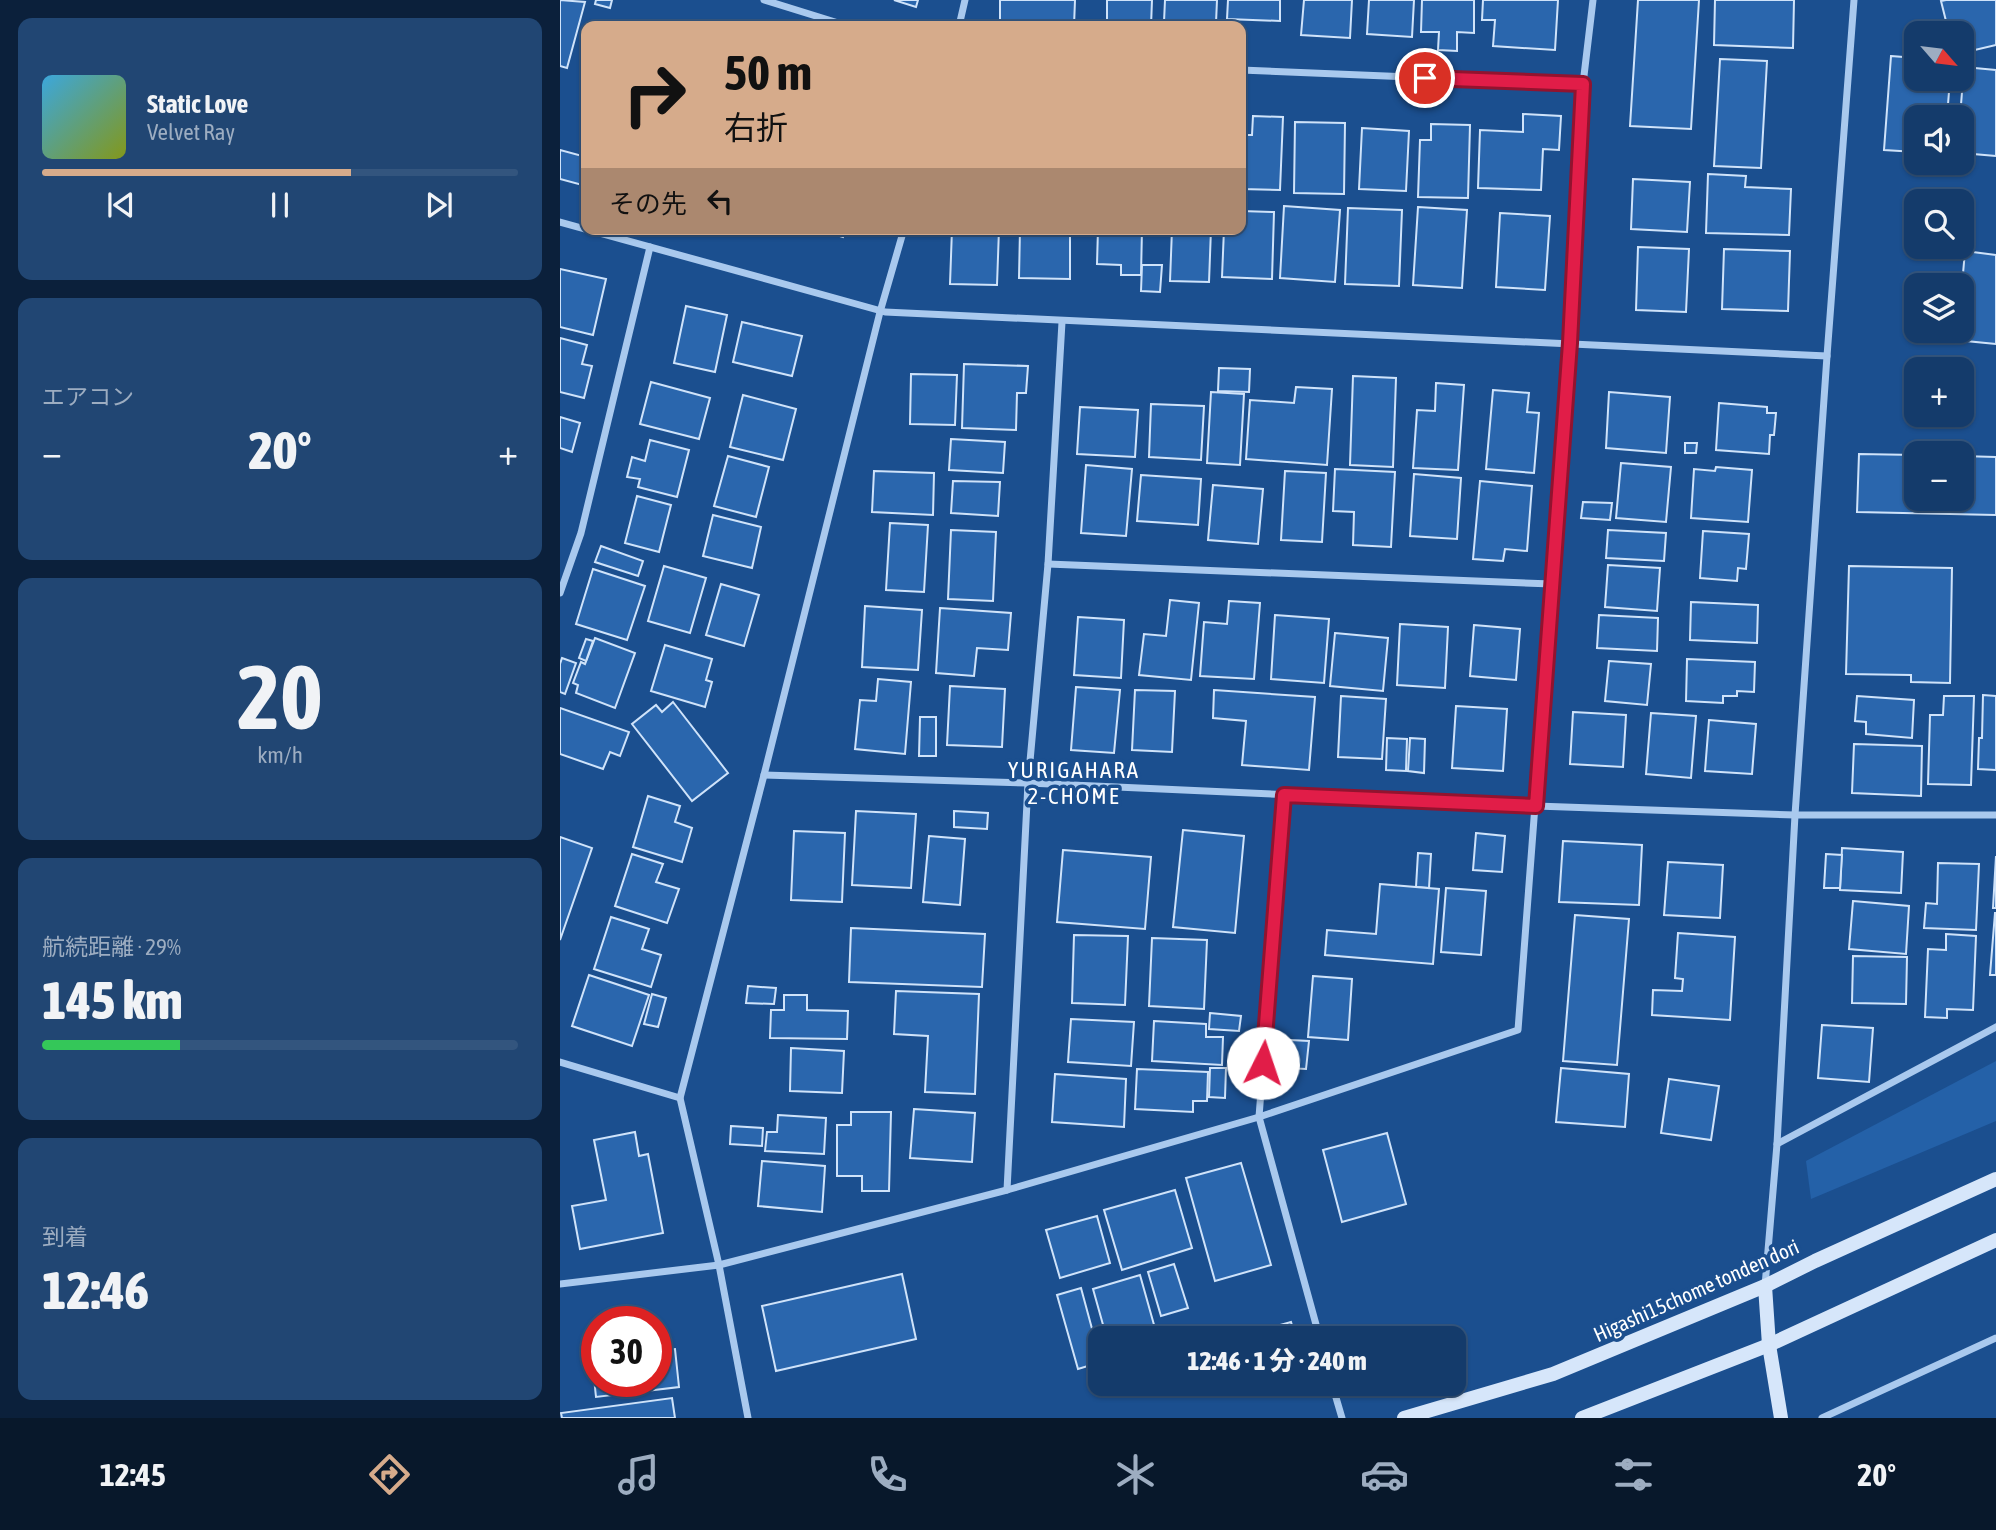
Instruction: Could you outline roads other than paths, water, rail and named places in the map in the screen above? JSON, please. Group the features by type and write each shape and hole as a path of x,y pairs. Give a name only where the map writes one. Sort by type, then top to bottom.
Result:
{"street":[{"path":"764,0 832,21"},
{"path":"960,21 965,0"},
{"path":"560,1284 719,1265 1007,1190 1259,1116 1518,1030 1570,343 1583,84 1593,0"},
{"path":"1781,1418 1769,1345 1765,1286 1777,1144 1795,815 1854,0"},
{"path":"1246,70 1583,84"},
{"path":"560,222 581,228"},
{"path":"607,235 880,312 1827,356"},
{"path":"748,1418 719,1265 680,1098 765,775 880,312 902,235"},
{"path":"560,593 581,533 650,247"},
{"path":"1007,1190 1028,783 1048,564 1062,322"},
{"path":"1048,564 1552,584"},
{"path":"765,775 1028,783 1795,815 1996,814"},
{"path":"1284,795 1259,1116 1316,1326"},
{"path":"1777,1144 1996,1027"},
{"path":"560,1062 680,1098"},
{"name":"Higashi15chome tonden dori","path":"1404,1418 1553,1374 1765,1286 1996,1179"},
{"path":"1582,1418 1769,1345 1996,1240"},
{"path":"1822,1418 1996,1338"},
{"path":"1336,1396 1342,1418"}],"district":[{"name":"YURIGAHARA 2-CHOME","path":"1074,783"}]}
